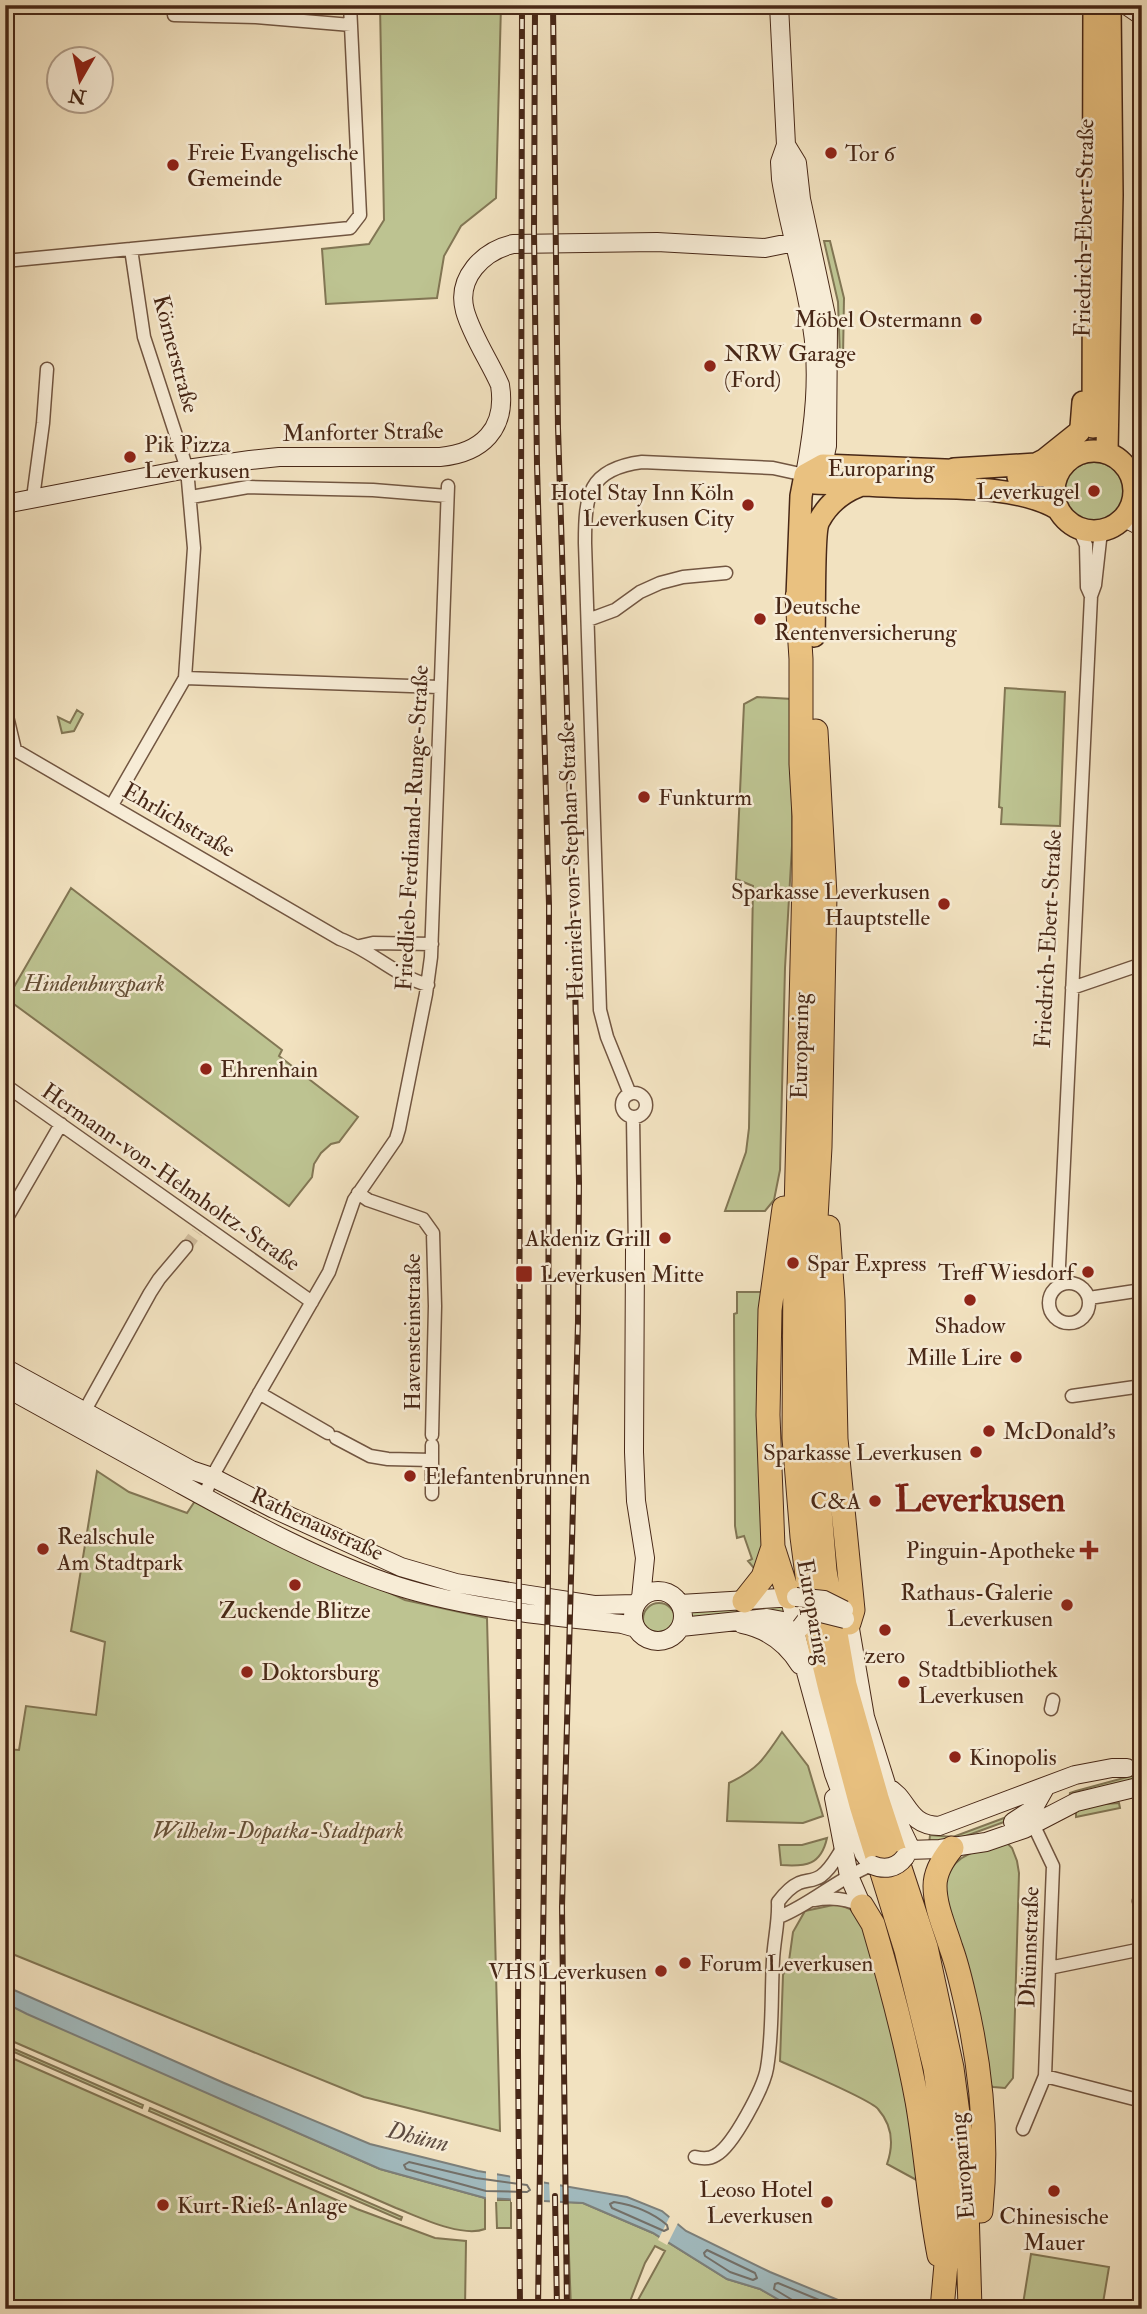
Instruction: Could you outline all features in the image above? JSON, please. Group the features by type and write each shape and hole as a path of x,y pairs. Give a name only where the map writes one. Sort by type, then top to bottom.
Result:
{"highway":[{"name":"Europaring","path":"797,597 804,816 794,1438 812,1614 861,1805 906,1950 935,2068 951,2208 942,2309"},
{"name":"Europaring","path":"814,636 816,754 825,895 820,1147 814,1254 814,1438 825,1571 845,1685 877,1798 926,1947 952,2068 966,2174 970,2303"},
{"path":"793,1597 774,1547 768,1415 770,1310 799,1097"},
{"path":"820,1147 832,1300 836,1439 853,1610 846,1617"},
{"path":"744,1601 763,1577 774,1547"},
{"path":"952,1848 937,1874 935,1885 938,1906 966,2002 981,2089 981,2206 970,2303"},
{"path":"910,1860 938,1906"},
{"path":"872,1874 867,1915 892,1989 914,2084 931,2215 944,2278"}],"main road":[{"path":"779,5 786,145 797,163 801,199 801,241 815,363 811,511 817,523"},
{"name":"Friedrich-Ebert-Straße","path":"1094,5 1095,174 1092,272 1100,452"},
{"name":"Friedrich-Ebert-Straße","path":"1100,452 1112,195 1110,5"},
{"path":"1126,5 1142,16"},
{"name":"Manforter Straße","path":"5,504 187,469 279,457 460,455 475,448 496,426 501,412 500,386 464,310 468,278 488,253 513,244 657,242 765,248 801,241"},
{"path":"954,469 1036,464 1079,432 1092,272"},
{"path":"1100,452 1118,458 1127,467 1138,498 1134,501 1133,523 1090,532 1070,524 1058,509 1054,489 1060,469 1069,459 1080,453 1100,452"},
{"name":"Europaring","path":"797,597 800,496 814,474 954,469 1028,477 1047,475 1060,469"},
{"path":"814,474 861,485"},
{"name":"Europaring","path":"814,636 817,523 844,492 861,485 958,488 1025,495 1058,509"},
{"name":"Heinrich-von-Stephan-Straße","path":"635,1249 634,1452 636,1501 645,1558 639,1601"},
{"name":"Rathenaustraße","path":"5,1368 191,1470 212,1477 286,1515 401,1567 456,1583 594,1605 639,1601"},
{"name":"Rathenaustraße","path":"5,1387 204,1497 329,1560 398,1586 461,1602 636,1628"},
{"name":"Heinrich-von-Stephan-Straße","path":"645,1558 663,1591"},
{"path":"663,1591 680,1604 683,1620 675,1635 659,1642 649,1640 636,1628 633,1612 639,1601 648,1594 663,1591"},
{"path":"680,1604 793,1597 824,1600 846,1617"},
{"name":"Europaring","path":"793,1597 806,1673 834,1773 872,1874"},
{"path":"681,1627 767,1618 783,1621 799,1633 807,1619 817,1612 846,1617"},
{"name":"Europaring","path":"846,1617 864,1717 887,1787 885,1795 905,1835 910,1860"},
{"path":"729,1622 763,1630 782,1643 806,1673"},
{"path":"887,1787 895,1791 920,1823 933,1826 942,1832 955,1832 1042,1794 1134,1767"},
{"name":"Europaring","path":"834,1773 834,1797 842,1849 849,1876 867,1915"},
{"path":"872,1874 881,1868 896,1866 952,1848 986,1842 1034,1824 1076,1802 1142,1786"},
{"path":"952,1848 972,1837 1021,1818 1033,1809 1042,1794"}],"street":[{"path":"5,261 349,228 360,215 350,5"},
{"path":"174,15 256,17 351,25"},
{"name":"Körnerstraße","path":"131,249 144,337 187,469 191,497 194,548 185,678"},
{"path":"33,498 47,369"},
{"name":"Heinrich-von-Stephan-Straße","path":"635,1249 633,1117 642,1114 645,1106 642,1097 630,1094 607,1037 600,1010 585,512 589,496 601,478 609,470 623,464 642,462 773,468 814,474"},
{"name":"Friedlieb-Ferdinand-Runge-Straße","path":"191,497 248,487 447,491 432,944 428,985 396,1139 358,1193 334,1262 212,1477 204,1497"},
{"name":"Friedrich-Ebert-Straße","path":"1079,529 1086,545 1087,587 1091,596"},
{"name":"Friedrich-Ebert-Straße","path":"1062,1284 1059,1266 1091,596 1103,531"},
{"path":"589,620 615,610 660,583 683,577 726,573"},
{"path":"112,805 185,678 439,687"},
{"path":"5,708 15,750 5,759"},
{"name":"Ehrlichstraße","path":"15,750 340,939 360,946 377,959 428,985"},
{"name":"Ehrlichstraße","path":"360,946 373,943 432,944"},
{"path":"1072,988 1142,964"},
{"name":"Hermann-von-Helmholtz-Straße","path":"5,1085 200,1228 312,1302"},
{"path":"5,1221 61,1124"},
{"name":"Havensteinstraße","path":"358,1193 368,1200 423,1219 433,1233 435,1306 432,1494"},
{"path":"84,1412 150,1293 186,1247"},
{"path":"1062,1284 1082,1287 1089,1298 1088,1311 1079,1321 1060,1321 1049,1305 1052,1292 1062,1284"},
{"path":"1089,1298 1142,1290"},
{"path":"1072,1396 1142,1385"},
{"path":"258,1394 370,1456 432,1460"},
{"name":"Dhünnstraße","path":"1023,2129 1045,2076 1053,1866 1034,1824"},
{"path":"695,2157 710,2158 726,2147 757,2098 764,2079 769,2041 774,1937 779,1917 778,1902 785,1892 799,1883 822,1875 842,1849"},
{"path":"779,1917 793,1912 849,1876 872,1874"},
{"path":"807,1902 836,1898 851,1901 867,1915"},
{"path":"1142,1900 1139,1901 1142,1915"},
{"path":"1049,1968 1142,1949"},
{"path":"1045,2076 1142,2101"}],"green space":[{"path":"380,5 501,5 496,198 461,226 444,256 437,298 326,304 322,249 369,244 384,220"},
{"path":"824,241 830,241 844,298 843,358 840,358 838,302"},
{"path":"1094,462 1115,471 1124,492 1115,513 1094,522 1073,513 1064,492 1073,471"},
{"path":"1005,688 1065,692 1060,826 1001,824 1002,808 999,807"},
{"path":"757,697 792,699 792,846 785,968 780,1170 774,1200 765,1211 725,1211 746,1152 749,1128 753,886 736,879 744,704"},
{"path":"77,710 83,714 74,731 62,733 58,717 70,723"},
{"name":"Hindenburgpark","path":"71,888 282,1050 279,1056 358,1117 339,1142 331,1144 321,1153 314,1164 312,1177 289,1206 7,999"},
{"path":"737,1292 762,1292 757,1422 764,1551 758,1573 748,1561 752,1559 744,1536 737,1538 735,1526 734,1314 737,1313"},
{"name":"Wilhelm-Dopatka-Stadtpark","path":"97,1471 129,1492 187,1513 195,1501 405,1600 487,1618 500,2131 364,2097 5,1951 5,1749 19,1750 26,1706 96,1715 105,1642 71,1631"},
{"path":"785,1602 789,1616 691,1619 690,1611"},
{"path":"659,1603 670,1608 675,1619 670,1630 659,1635 648,1630 643,1619 648,1608"},
{"path":"782,1732 808,1766 823,1816 803,1823 727,1821 729,1783 760,1762"},
{"path":"1142,1773 1142,1780 1069,1801 1070,1793"},
{"path":"1119,1803 1120,1808 1076,1817 1076,1809 1089,1805"},
{"path":"1004,1818 1004,1822 944,1844 929,1845 930,1835 953,1837"},
{"path":"827,1838 821,1854 811,1862 781,1865 779,1845 802,1845"},
{"path":"1005,1841 1012,1848 1019,1873 1013,2078 1005,2088 989,2084 943,1885 960,1859"},
{"path":"838,1904 857,1912 862,1922 892,2026 922,2183 887,2164 891,2135 887,2122 878,2109 780,2061 783,1975 789,1961 793,1932 805,1911"},
{"path":"5,2003 380,2169 485,2198 485,2229 453,2229 416,2216 5,2038"},
{"path":"5,2045 143,2105 142,2108 5,2048"},
{"name":"Kurt-Rieß-Anlage","path":"5,2055 357,2209 435,2238 466,2241 465,2309 5,2309"},
{"path":"150,2108 402,2217 401,2220 149,2111"},
{"path":"496,2200 511,2200 511,2228 497,2228"},
{"path":"567,2202 583,2203 653,2233 727,2279 760,2289 795,2309 633,2309 665,2251 655,2246 645,2263 627,2309 571,2309"},
{"path":"1031,2254 1109,2267 1102,2309 1054,2309 1023,2304"}],"water":[{"path":"5,1986 370,2144 478,2171 627,2197 662,2211 686,2231 770,2272 860,2309 795,2309 760,2289 727,2279 653,2233 583,2203 485,2198 380,2169 27,2014 5,2003"}],"pier":[{"path":"486,2168 497,2169 497,2202 486,2202"},
{"path":"510,2171 544,2178 544,2204 511,2202"},
{"path":"549,2179 560,2181 560,2205 550,2204"},
{"path":"671,2214 679,2221 667,2245 658,2240"}],"tunnel":[{"path":"186,1247 197,1232"}],"railway":[{"path":"520,2309 518,2051 522,5"},
{"path":"535,5 537,465 549,905 548,1578 538,2309"},
{"path":"553,5 558,428 579,1183 578,1322 562,1907 567,2309"},
{"path":"555,2196 557,2309"}],"place":[{"name":"Tor 6","path":"831,153"},
{"name":"Freie Evangelische Gemeinde","path":"173,165"},
{"name":"Möbel Ostermann","path":"976,319"},
{"name":"NRW Garage (Ford)","path":"710,366"},
{"name":"Pik Pizza Leverkusen","path":"130,457"},
{"name":"Leverkugel","path":"1094,491"},
{"name":"Hotel Stay Inn Köln Leverkusen City","path":"748,505"},
{"name":"Deutsche Rentenversicherung","path":"760,619"},
{"name":"Funkturm","path":"644,797"},
{"name":"Sparkasse Leverkusen Hauptstelle","path":"944,904"},
{"name":"Ehrenhain","path":"206,1069"},
{"name":"Akdeniz Grill","path":"665,1238"},
{"name":"Spar Express","path":"793,1263"},
{"name":"Treff Wiesdorf","path":"1088,1272"},
{"name":"Leverkusen Mitte","path":"524,1274"},
{"name":"Shadow","path":"970,1300"},
{"name":"Mille Lire","path":"1016,1357"},
{"name":"McDonald's","path":"989,1431"},
{"name":"Sparkasse Leverkusen","path":"976,1452"},
{"name":"Elefantenbrunnen","path":"410,1476"},
{"name":"C&A","path":"875,1501"},
{"name":"Realschule Am Stadtpark","path":"43,1549"},
{"name":"Pinguin-Apotheke","path":"1089,1550"},
{"name":"Zuckende Blitze","path":"295,1585"},
{"name":"Rathaus-Galerie Leverkusen","path":"1067,1605"},
{"name":"zero","path":"885,1630"},
{"name":"Doktorsburg","path":"247,1672"},
{"name":"Stadtbibliothek Leverkusen","path":"904,1682"},
{"name":"Kinopolis","path":"955,1757"},
{"name":"Forum Leverkusen","path":"685,1963"},
{"name":"VHS Leverkusen","path":"661,1971"},
{"name":"Chinesische Mauer","path":"1054,2191"},
{"name":"Leoso Hotel Leverkusen","path":"827,2202"},
{"name":"Kurt-Rieß-Anlage","path":"163,2205"}],"district":[{"name":"Leverkusen","path":"980,1499"}],"water label":[{"name":"Dhünn","path":"418,2137"}]}
